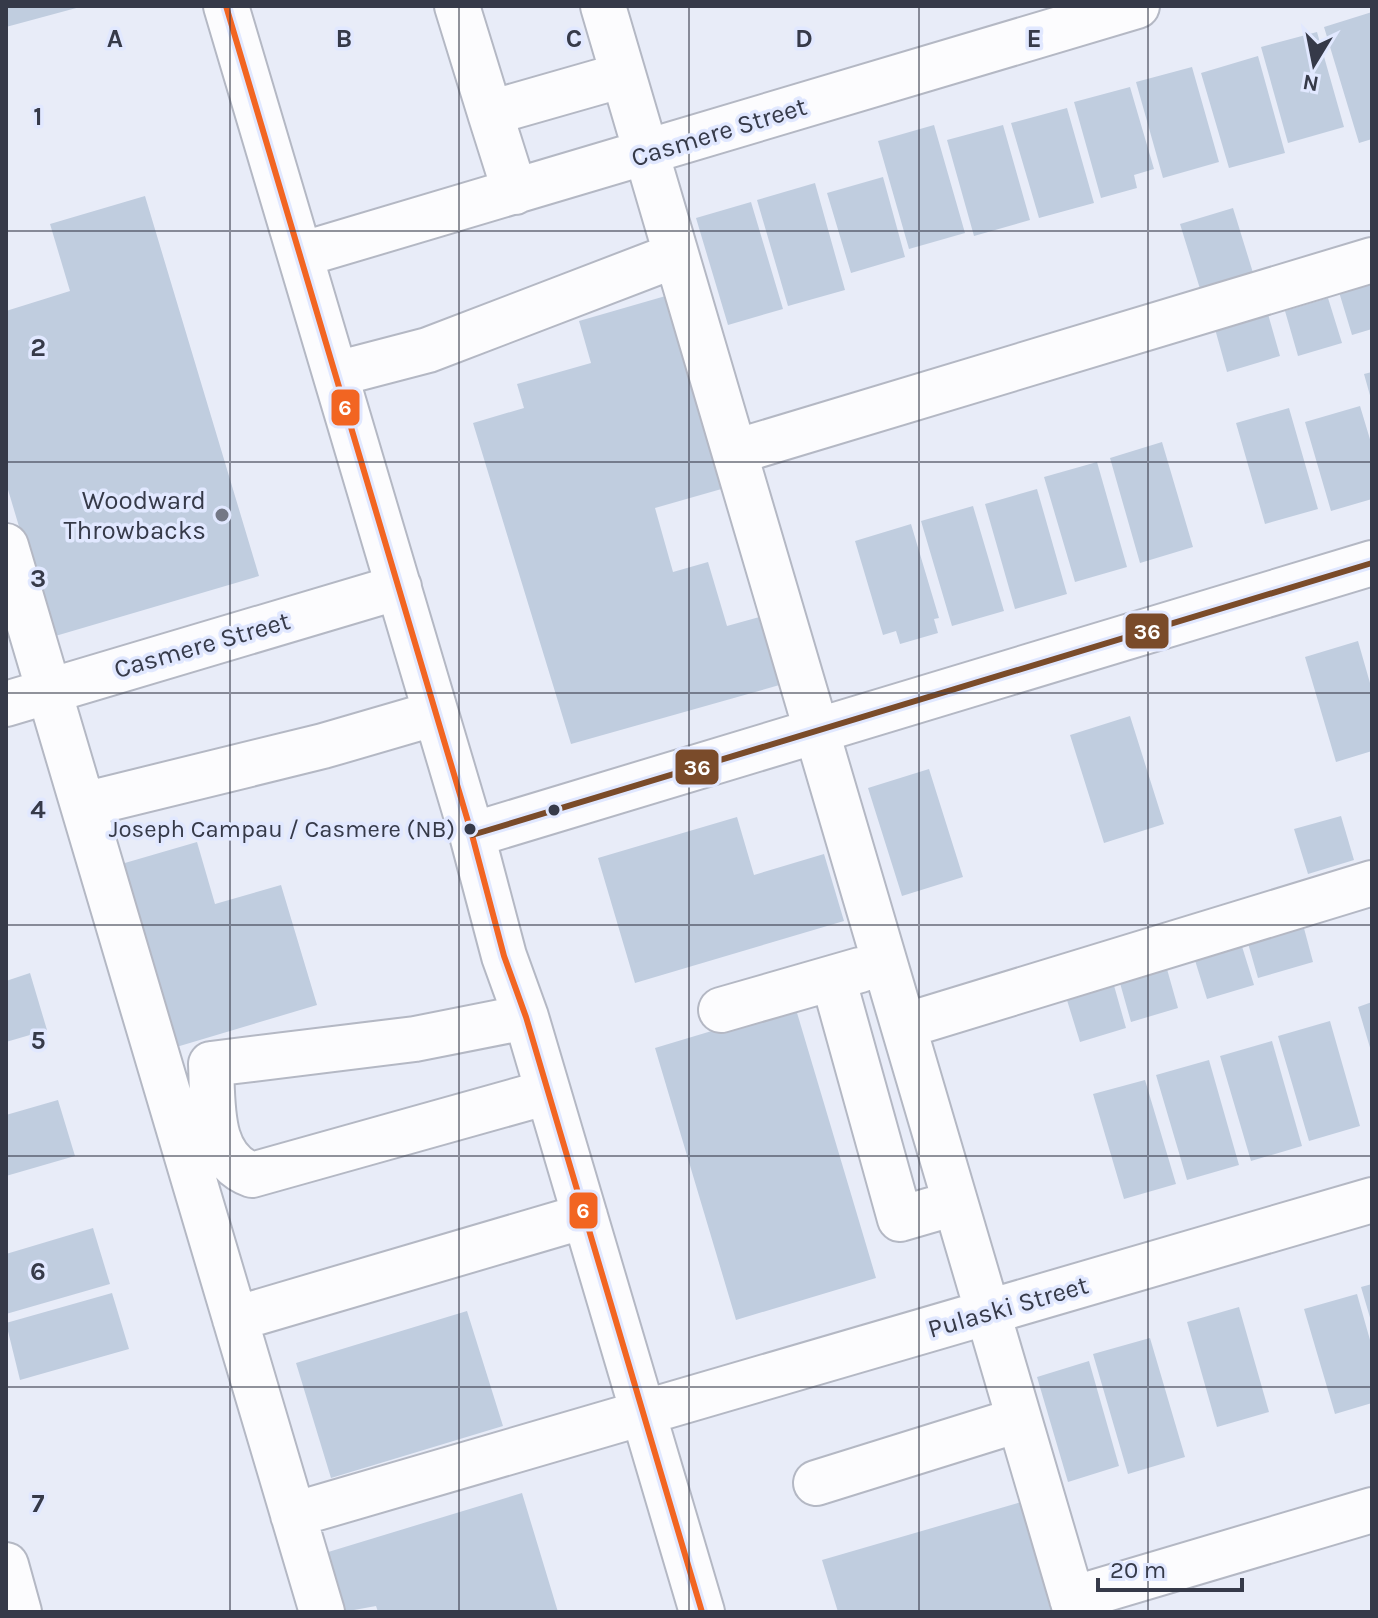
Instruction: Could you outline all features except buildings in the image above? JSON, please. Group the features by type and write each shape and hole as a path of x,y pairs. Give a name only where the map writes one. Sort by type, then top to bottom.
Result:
{"street":[{"path":"226,6 399,587 433,714 472,835 504,956 526,1017 702,1612"},
{"path":"457,6 515,192"},
{"path":"603,6 1074,1606 1372,1510"},
{"name":"Casmere Street","path":"300,255 1137,6"},
{"path":"490,113 623,75"},
{"path":"336,374 428,350 676,255"},
{"path":"735,452 1372,260"},
{"path":"6,546 83,805 203,1147 235,1319 322,1612"},
{"path":"472,835 1372,563"},
{"name":"Casmere Street","path":"6,704 399,587"},
{"path":"83,805 323,746 433,714"},
{"path":"904,1026 1372,883"},
{"path":"721,1010 885,964"},
{"path":"833,978 900,1219 955,1203"},
{"path":"203,1147 214,1123 211,1064 415,1039 526,1017"},
{"path":"203,1147 252,1175 548,1092"},
{"name":"Pulaski Street","path":"293,1515 1372,1200"},
{"path":"235,1319 585,1216"},
{"path":"816,1483 1018,1420"},
{"path":"6,1565 19,1612"}],"transit line":[{"name":"6","path":"226,6 472,835 504,956 526,1017 702,1612"},
{"name":"36","path":"472,835 1372,563"}],"place":[{"name":"Woodward Throwbacks","path":"222,515"},
{"name":"Joseph Campau / Casmere (NB)","path":"470,829"}]}
